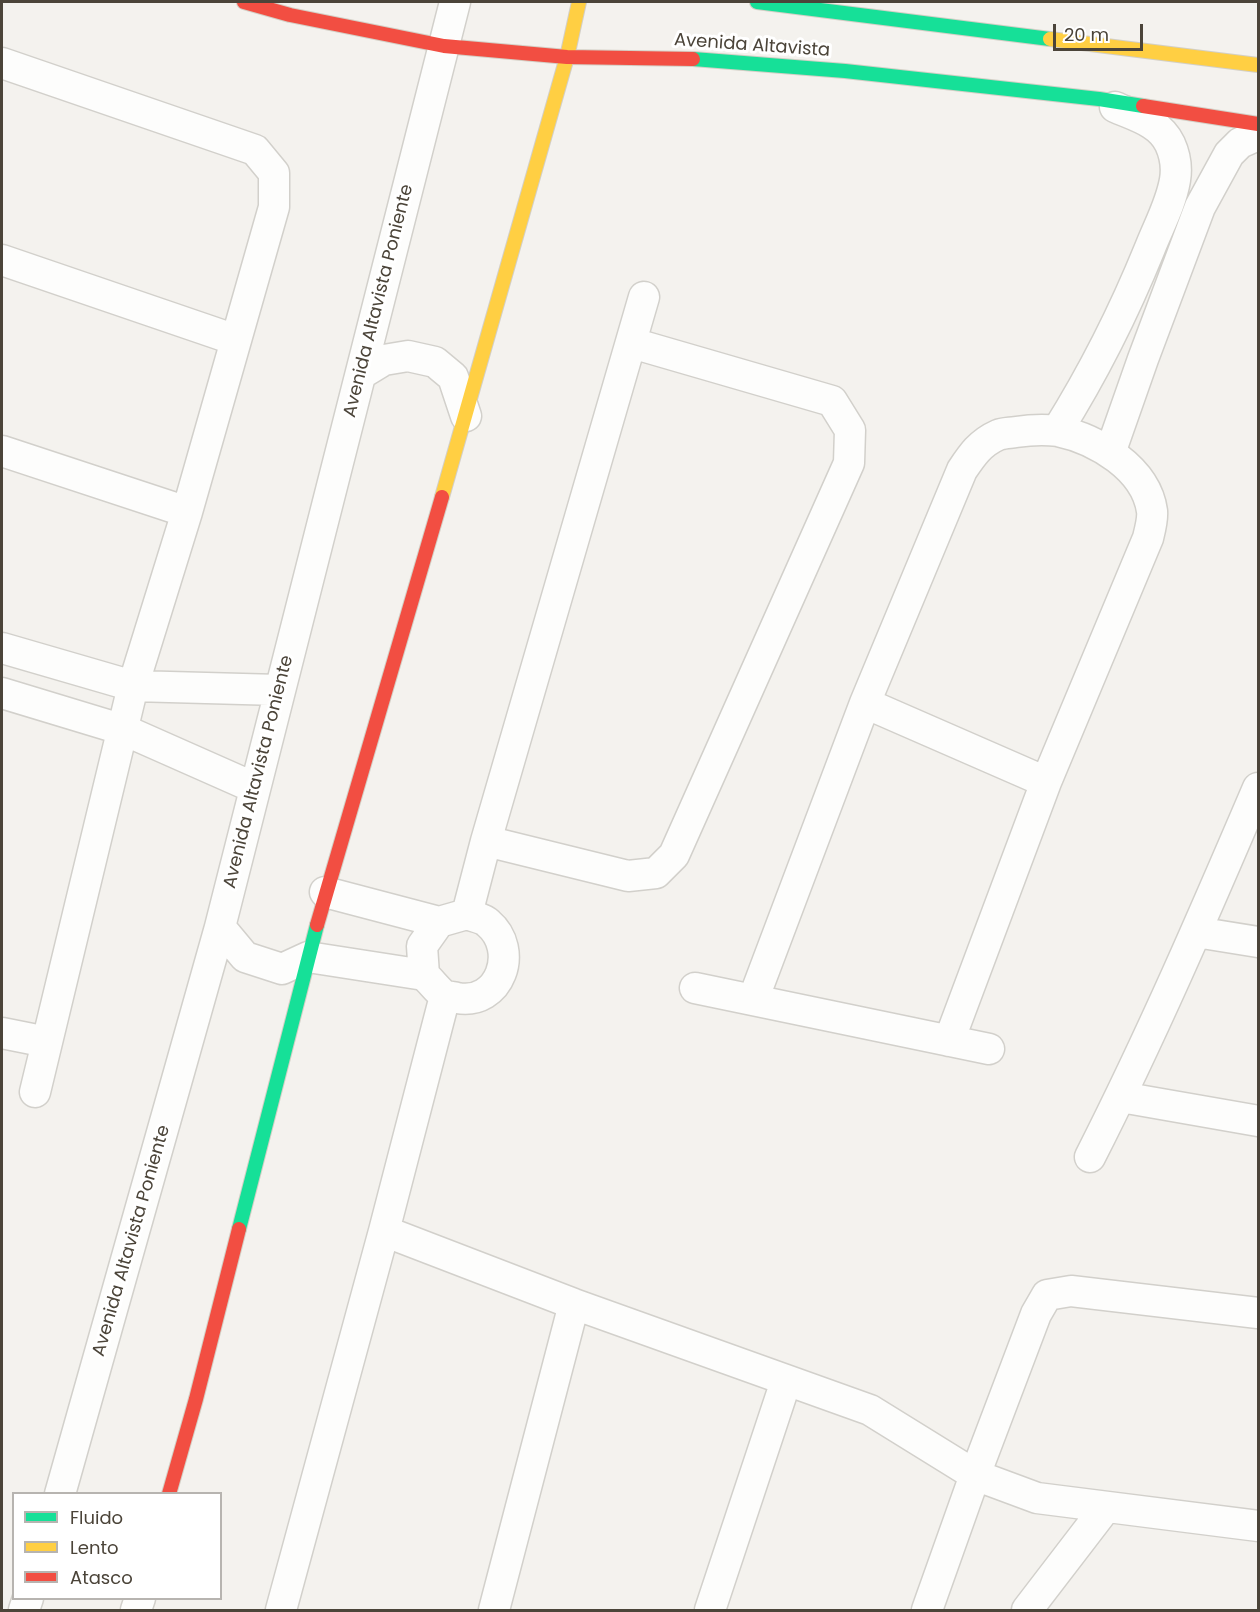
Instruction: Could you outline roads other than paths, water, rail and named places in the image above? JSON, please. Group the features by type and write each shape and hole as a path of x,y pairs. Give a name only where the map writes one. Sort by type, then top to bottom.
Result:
{"street":[{"name":"Avenida Altavista","path":"244,2 290,15 444,46 567,57 711,59 844,71 1099,99 1258,124"},
{"name":"Avenida Altavista Poniente","path":"61,1492 220,927 455,2"},
{"path":"170,1492 196,1400 325,892 466,416 567,57 579,2"},
{"path":"757,2 1258,65"},
{"path":"2,63 255,150 274,173 274,207 187,512 134,686 34,1092"},
{"path":"1057,431 1084,388 1132,293 1168,207 1175,178 1175,159 1169,142 1157,126 1099,99"},
{"path":"1110,453 1162,305 1200,207 1229,154 1240,143 1258,135"},
{"path":"2,260 236,340"},
{"path":"1132,293 1162,305"},
{"path":"424,975 422,946 453,918 486,841 644,297"},
{"path":"486,841 628,876 656,873 674,855 849,463 850,430 832,401 632,343"},
{"path":"1108,343 1143,359"},
{"path":"361,374 384,360 408,356 435,362 453,377 466,416"},
{"path":"753,1000 865,703 962,470 976,449 998,435 1032,430 1057,431 1084,440 1110,453 1128,468 1143,486 1152,512 1148,538 1046,782 949,1041"},
{"path":"2,451 187,512"},
{"path":"2,648 134,686 279,690"},
{"path":"2,693 124,730 255,788"},
{"path":"865,703 1046,782"},
{"path":"1090,1157 1121,1097 1258,788"},
{"path":"220,927 245,957 282,969 308,957 424,975 446,996 466,1000 486,993 500,978 505,957 501,937 487,921 453,918 325,892"},
{"path":"1196,932 1258,942"},
{"path":"695,988 989,1048"},
{"path":"281,1611 446,996"},
{"path":"2,1033 47,1042"},
{"path":"1121,1097 1258,1121"},
{"path":"384,1231 574,1304 870,1410 975,1476 1037,1498 1258,1526"},
{"path":"927,1611 1036,1314 1047,1295 1071,1291 1258,1313"},
{"path":"494,1611 574,1304"},
{"path":"710,1611 786,1381"},
{"path":"1027,1611 1106,1507"}]}
